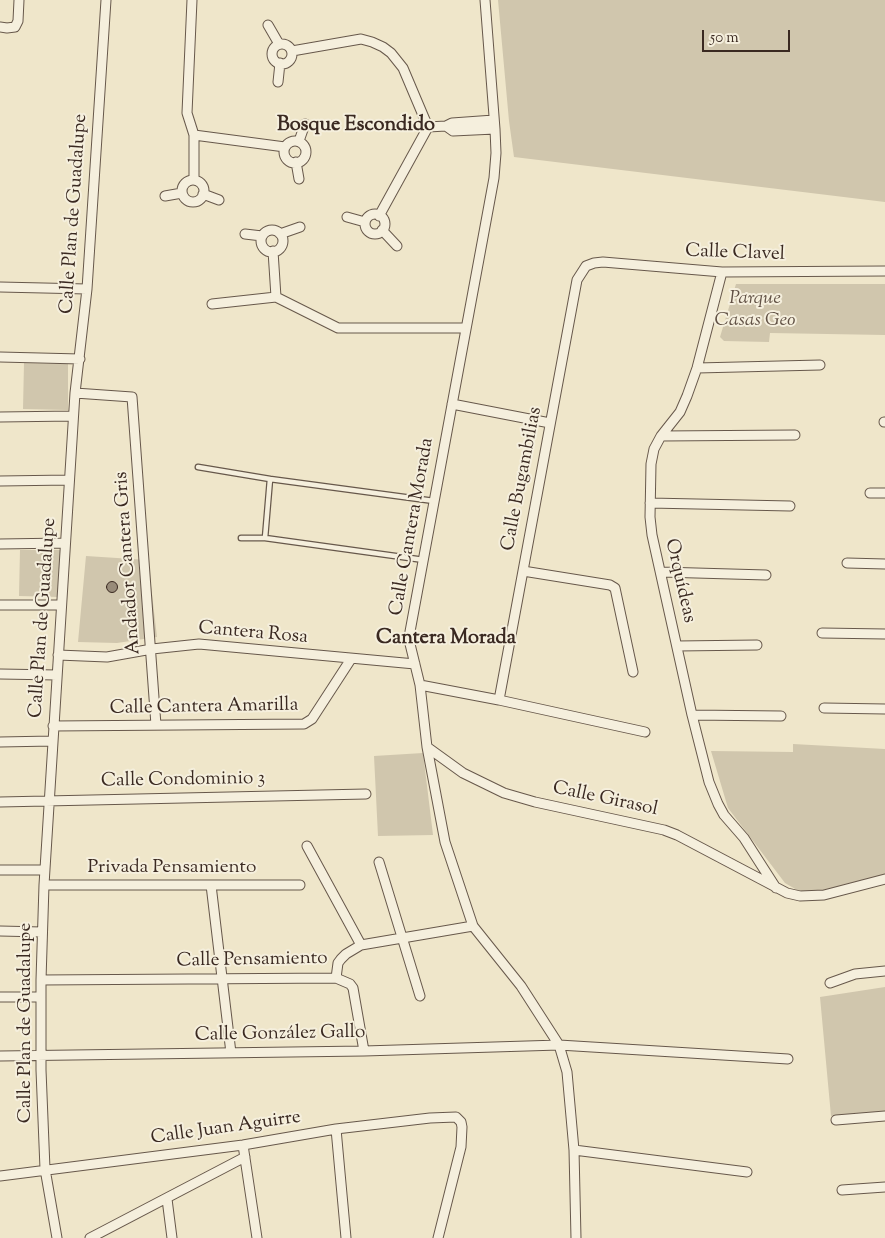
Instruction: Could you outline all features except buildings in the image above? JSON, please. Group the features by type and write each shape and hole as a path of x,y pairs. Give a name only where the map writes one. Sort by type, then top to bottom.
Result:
{"street":[{"path":"0,27 14,27 18,21 19,0"},
{"name":"Calle Plan de Guadalupe","path":"57,1238 45,1169 41,1055 44,870 73,416 87,289 106,0"},
{"path":"192,0 187,113 194,135 194,180"},
{"name":"Calle Cantera Morada","path":"485,0 495,125 496,152 494,178 409,637 420,685 427,747 445,842 473,926 521,986 560,1046 567,1072 574,1150 576,1238"},
{"path":"268,25 278,44"},
{"path":"292,51 361,39 384,47 403,68 428,127"},
{"path":"278,44 289,46 292,51 288,62 280,63 276,61 273,51 278,44"},
{"path":"278,82 280,63"},
{"path":"299,141 306,124"},
{"path":"428,127 446,126 452,131 495,125"},
{"path":"379,216 428,127"},
{"path":"194,135 285,147"},
{"path":"299,141 306,152 303,158 296,162 289,161 284,154 285,147 288,143 299,141"},
{"path":"296,162 299,179"},
{"path":"194,180 201,184 203,194 201,198 194,201 188,200 182,193 186,182 194,180"},
{"path":"165,196 182,193"},
{"path":"203,194 219,200"},
{"path":"370,216 379,216 384,223 382,230 379,233 372,234 366,229 365,222 370,216"},
{"path":"347,217 365,222"},
{"path":"280,234 300,227"},
{"path":"272,230 280,234 282,245 278,249 268,251 263,247 261,242 264,233 272,230"},
{"path":"382,230 397,246"},
{"path":"245,234 262,236"},
{"path":"273,251 276,297"},
{"name":"Calle Clavel","path":"586,266 602,262 722,272 885,270"},
{"name":"Calle Bugambilias","path":"499,700 578,280 586,266"},
{"name":"Orquídeas","path":"722,272 697,368 680,412 661,436 654,449 650,464 652,535 709,782 724,815 744,838 776,888"},
{"path":"0,287 87,289"},
{"path":"212,304 276,297 338,328 466,328"},
{"path":"0,357 80,359"},
{"path":"697,368 820,365"},
{"name":"Andador Cantera Gris","path":"75,393 132,397 152,649 156,725"},
{"path":"452,404 550,423"},
{"path":"0,417 73,416"},
{"path":"661,436 795,436"},
{"path":"0,481 69,480"},
{"path":"870,492 885,493"},
{"path":"650,503 790,506"},
{"path":"0,544 65,542"},
{"path":"847,563 885,564"},
{"path":"523,571 610,585 614,588 633,672"},
{"path":"661,572 766,575"},
{"path":"0,605 61,605"},
{"path":"822,633 885,634"},
{"name":"Cantera Rosa","path":"58,655 107,657 152,649 209,645 416,664"},
{"path":"677,646 757,646"},
{"name":"Calle Cantera Amarilla","path":"53,726 304,724 312,719 351,659"},
{"path":"0,674 57,675"},
{"path":"420,685 499,700 644,732"},
{"path":"824,708 885,709"},
{"path":"692,715 781,716"},
{"path":"0,742 52,741"},
{"name":"Calle Girasol","path":"427,747 463,773 504,792 535,802 677,834 776,888 800,896 824,895 885,879"},
{"name":"Calle Condominio 3","path":"0,802 366,794"},
{"path":"307,846 361,945"},
{"path":"379,862 420,996"},
{"path":"0,870 44,870"},
{"name":"Privada Pensamiento","path":"44,885 300,885"},
{"path":"211,885 231,1052"},
{"name":"Calle Pensamiento","path":"41,980 336,978 338,962 353,949 361,945 473,926"},
{"path":"0,931 42,932"},
{"path":"830,982 856,974 885,970"},
{"path":"336,978 350,984 353,988 364,1051"},
{"path":"0,997 41,997"},
{"name":"Calle González Gallo","path":"0,1056 560,1046 788,1058"},
{"path":"836,1120 885,1116"},
{"name":"Calle Juan Aguirre","path":"0,1176 243,1145 336,1129 430,1118 456,1117 461,1122 462,1127 461,1147 438,1238"},
{"path":"336,1129 346,1238"},
{"path":"243,1145 257,1238"},
{"path":"574,1150 747,1172"},
{"path":"90,1238 245,1158"},
{"path":"842,1190 885,1188"},
{"path":"168,1199 172,1238"}],"lane":[{"path":"198,467 270,479 434,500"},
{"path":"266,538 270,479"},
{"path":"241,538 266,538 424,560"}],"green space":[{"path":"498,0 885,0 885,202 514,157"},
{"name":"Parque Casas Geo","path":"736,284 885,284 885,335 770,333 769,342 724,341 720,337"},
{"path":"24,363 68,364 68,410 23,409"},
{"path":"20,550 61,550 59,597 19,596"},
{"path":"86,556 148,560 157,637 117,643 78,642"},
{"path":"793,744 885,749 885,874 821,892 807,893 797,890 785,883 728,808 711,751 793,752"},
{"path":"423,753 433,835 378,836 374,756"},
{"path":"885,987 885,1112 831,1116 820,997"}],"district":[{"name":"Bosque Escondido","path":"356,127"},
{"name":"Cantera Morada","path":"446,640"}]}
